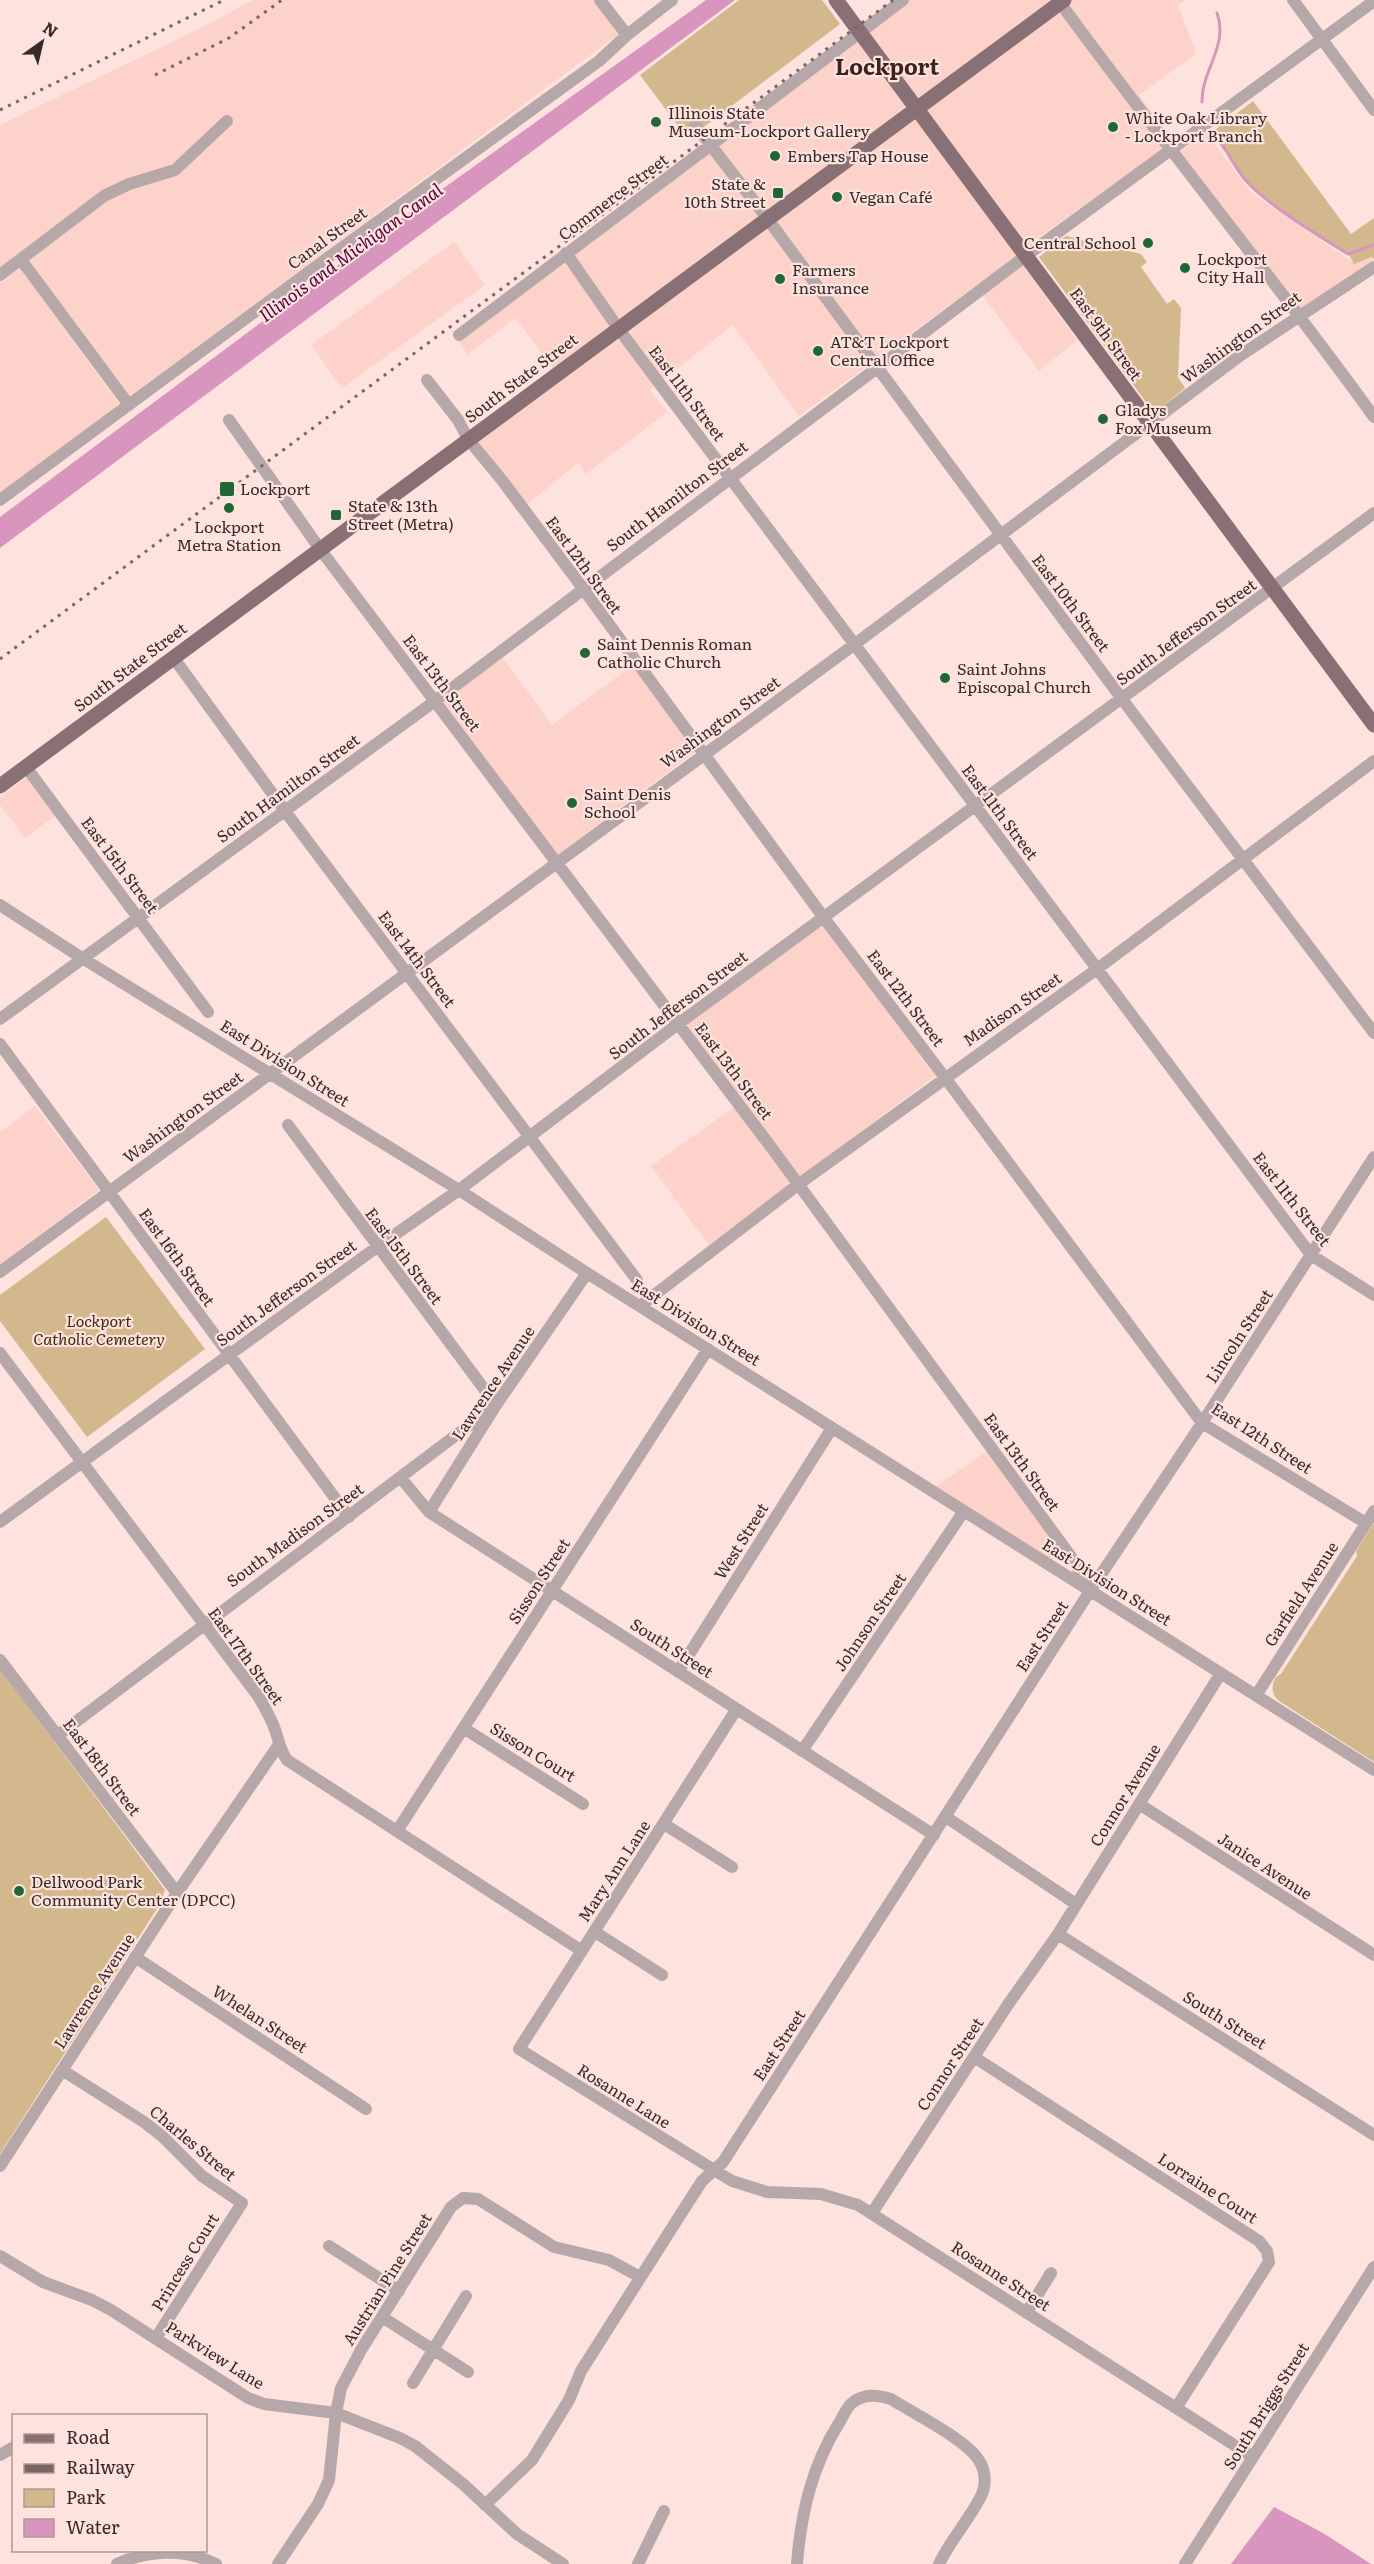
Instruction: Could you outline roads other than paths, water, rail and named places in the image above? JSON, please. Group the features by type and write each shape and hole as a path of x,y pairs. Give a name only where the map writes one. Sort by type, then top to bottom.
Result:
{"main road":[{"name":"East 9th Street","path":"836,0 1374,725"},
{"name":"South State Street","path":"0,786 1061,1"}],"street":[{"path":"600,0 627,35"},
{"name":"Canal Street","path":"0,500 599,61 627,35 672,0"},
{"name":"Commerce Street","path":"459,335 903,0"},
{"path":"1293,0 1374,110"},
{"path":"1061,1 1170,150 1300,314 1374,417"},
{"name":"South Hamilton Street","path":"0,1019 435,701 1027,255 1374,1"},
{"path":"0,275 104,195 129,183 175,170 227,121"},
{"name":"East 10th Street","path":"695,125 768,218 1000,535 1374,1033"},
{"name":"East 11th Street","path":"566,253 618,328 1311,1255 1374,1295"},
{"path":"21,261 129,405"},
{"name":"Washington Street","path":"0,1272 855,644 1149,423 1300,314 1374,267"},
{"name":"East 12th Street","path":"427,380 458,420 468,439 508,489 824,918 1202,1423 1366,1523"},
{"name":"East 13th Street","path":"229,420 320,549 799,1184 1072,1558 1090,1591"},
{"name":"South Jefferson Street","path":"0,1522 377,1247 459,1190 678,1024 1374,513"},
{"name":"East 14th Street","path":"173,657 285,811 637,1280"},
{"name":"Madison Street","path":"640,1306 799,1184 1244,861 1374,761"},
{"name":"East 15th Street","path":"26,767 208,1012"},
{"name":"East Division Street","path":"0,904 82,958 271,1072 459,1190 587,1274 1257,1694 1374,1770"},
{"name":"East 16th Street","path":"0,1044 349,1517"},
{"name":"East 15th Street","path":"288,1125 496,1405"},
{"name":"Lincoln Street","path":"1090,1591 1374,1157"},
{"name":"Lawrence Avenue","path":"429,1512 496,1405 587,1274"},
{"name":"Sisson Street","path":"397,1831 465,1729 708,1349"},
{"name":"East 17th Street","path":"0,1353 267,1709 278,1746 287,1760 582,1950"},
{"name":"South Madison Street","path":"57,1736 496,1405"},
{"name":"West Street","path":"678,1672 832,1428"},
{"name":"South Street","path":"401,1478 429,1512 934,1835"},
{"name":"Johnson Street","path":"802,1751 964,1511"},
{"name":"Garfield Avenue","path":"1257,1694 1374,1511"},
{"name":"East Street","path":"485,2505 532,2460 569,2400 580,2370 702,2181 723,2162 1090,1591"},
{"name":"East 18th Street","path":"0,1660 177,1893"},
{"name":"Connor Avenue","path":"1058,1934 1221,1673"},
{"name":"Mary Ann Lane","path":"519,2049 736,1710"},
{"name":"Sisson Court","path":"465,1729 583,1803"},
{"name":"Lawrence Avenue","path":"0,2166 177,1893 278,1746"},
{"name":"Janice Avenue","path":"1138,1804 1374,1955"},
{"path":"946,1817 1076,1904"},
{"path":"664,1824 732,1867"},
{"path":"595,1932 662,1975"},
{"name":"South Street","path":"1058,1934 1374,2135"},
{"name":"Connor Street","path":"872,2213 974,2056 1058,1934"},
{"name":"Whelan Street","path":"135,1957 366,2109"},
{"name":"Rosanne Lane","path":"519,2049 712,2170"},
{"name":"Lorraine Court","path":"974,2056 1259,2241 1267,2251 1269,2262 1176,2408"},
{"name":"Charles Street","path":"62,2070 144,2122 162,2136 202,2176 242,2203"},
{"name":"Rosanne Street","path":"712,2170 732,2181 756,2189 832,2196 848,2200 872,2213 1253,2457"},
{"name":"Austrian Pine Street","path":"278,2564 318,2504 329,2481 341,2388 382,2317 451,2207 463,2198 478,2199 554,2247 609,2260 640,2277"},
{"name":"Princess Court","path":"156,2338 242,2203"},
{"path":"328,2246 399,2291"},
{"name":"Parkview Lane","path":"0,2256 43,2282 92,2300 156,2338 248,2398 264,2404 336,2413 415,2446 463,2484 517,2534 563,2564"},
{"name":"South Briggs Street","path":"1185,2564 1374,2266"},
{"path":"1027,2312 1051,2273"},
{"path":"413,2384 466,2296"},
{"path":"382,2317 468,2372"},
{"path":"797,2564 800,2528 813,2474 829,2438 851,2404 864,2397 878,2395 891,2399 968,2448 979,2459 985,2484 981,2497 939,2564"},
{"path":"0,2455 12,2448"},
{"path":"638,2564 664,2511"},
{"path":"117,2564 131,2554 171,2552 195,2556 216,2564"}],"water":[{"name":"Illinois and Michigan Canal","path":"706,0 735,0 0,548 0,517 365,245 370,244 381,233"},
{"path":"1274,2507 1323,2533 1371,2564 1231,2564"}],"waterway":[{"path":"1202,102 1203,91 1220,36 1217,13"},
{"path":"1219,141 1248,183 1269,202 1296,221 1348,254 1374,245"}],"railway":[{"path":"0,110 224,0"},
{"path":"155,75 229,38 282,0"},
{"path":"0,659 893,0"}],"place":[{"name":"Illinois State Museum-Lockport Gallery","path":"656,122"},
{"name":"White Oak Library - Lockport Branch","path":"1113,127"},
{"name":"Embers Tap House","path":"775,156"},
{"name":"State & 10th Street","path":"778,193"},
{"name":"Vegan Café","path":"837,197"},
{"name":"Central School","path":"1148,243"},
{"name":"Lockport City Hall","path":"1185,268"},
{"name":"Farmers Insurance","path":"780,279"},
{"name":"AT&T Lockport Central Office","path":"818,351"},
{"name":"Gladys Fox Museum","path":"1103,419"},
{"name":"Lockport","path":"227,489"},
{"name":"Lockport Metra Station","path":"229,508"},
{"name":"State & 13th Street (Metra)","path":"336,515"},
{"name":"Saint Dennis Roman Catholic Church","path":"585,653"},
{"name":"Saint Johns Episcopal Church","path":"945,678"},
{"name":"Saint Denis School","path":"572,803"},
{"name":"Dellwood Park Community Center (DPCC)","path":"19,1891"}],"district":[{"name":"Lockport","path":"887,67"}],"park label":[{"name":"Lockport Catholic Cemetery","path":"99,1330"}]}
